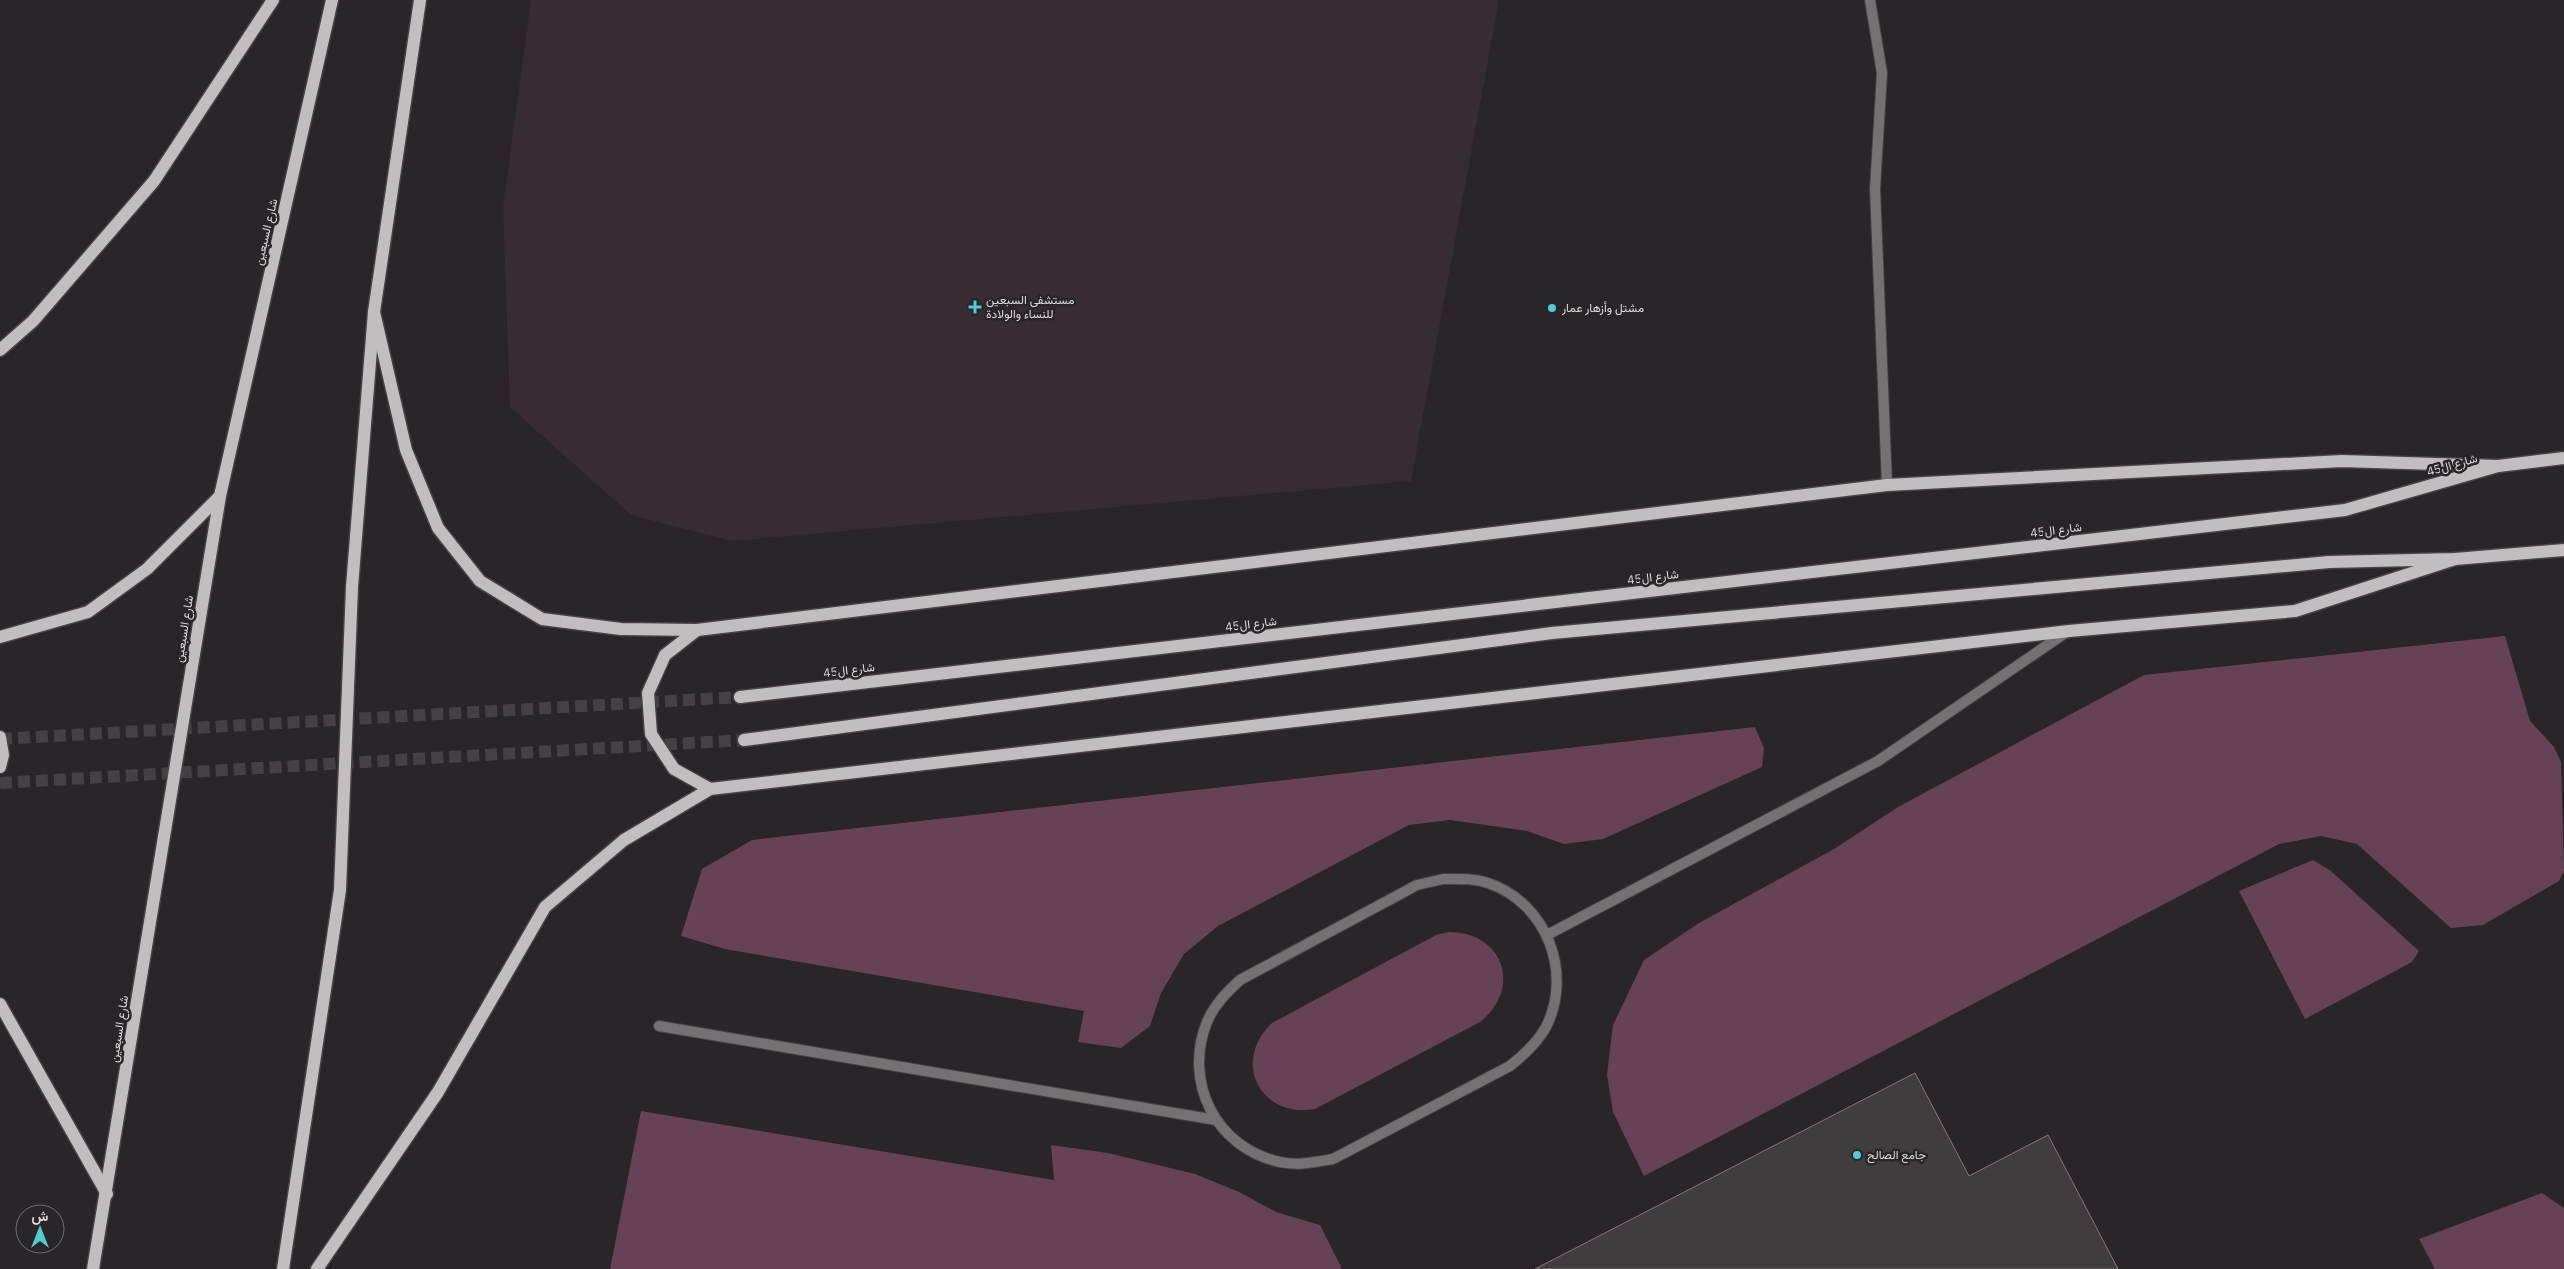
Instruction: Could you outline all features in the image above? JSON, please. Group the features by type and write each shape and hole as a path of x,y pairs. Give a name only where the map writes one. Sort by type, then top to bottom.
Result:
{"main road":[{"path":"0,350 33,321 154,181 273,0"},
{"name":"شارع السبعين","path":"93,1269 107,1194 220,496 332,0"},
{"path":"284,1269 340,890 352,587 374,312 420,0"},
{"path":"374,312 406,450 438,528 480,581 542,619 621,629 697,630 1887,485 2342,461 2498,466"},
{"name":"شارع ال45","path":"740,697 2345,510 2498,466 2564,458"},
{"path":"0,637 88,612 147,569 220,496"},
{"path":"744,740 1552,634 2329,562 2455,558 2564,550"},
{"path":"318,1269 438,1092 545,907 624,840 710,788 2069,631 2295,611 2455,558"},
{"path":"697,630 665,655 648,693 652,734 674,768 710,788"},
{"path":"0,736 3,755 0,767"},
{"path":"0,1004 107,1194"}],"street":[{"path":"1881,0 1871,3 1882,73 1875,189 1887,485"},
{"path":"1547,934 1878,761 2069,631"},
{"path":"1443,879 1469,879 1488,884 1506,892 1536,918 1547,934 1555,957 1557,973 1554,1005 1546,1028 1530,1050 1510,1066 1333,1159 1307,1164 1280,1162 1256,1154 1234,1139 1216,1120 1204,1097 1198,1071 1199,1045 1212,1012 1221,998 1240,980 1417,885 1443,879"},
{"path":"659,1026 1216,1120"}],"shaded area":[{"name":"مستشفى السبعين للنساء والولادة","path":"531,0 1499,0 1411,481 732,541 631,515 510,407 503,207"},
{"path":"2505,636 2530,721 2554,747 2561,762 2564,871 2559,881 2483,925 2451,928 2357,844 2321,836 2279,844 1644,1176 1613,1112 1607,1075 1613,1025 1644,960 1699,923 1834,849 1898,807 2144,675"},
{"path":"1755,727 1764,748 1762,767 1603,839 1564,844 1527,831 1450,820 1409,825 1218,926 1184,954 1161,993 1150,1026 1121,1048 1078,1042 1084,1011 725,949 681,936 702,869 752,840"},
{"path":"2313,860 2331,871 2419,951 2412,962 2305,1019 2239,891"},
{"path":"1449,932 1468,934 1483,941 1494,952 1501,964 1503,979 1501,994 1493,1008 1480,1022 1315,1109 1296,1109 1279,1105 1266,1096 1258,1084 1253,1070 1254,1054 1260,1038 1272,1023 1436,935"},
{"path":"641,1111 1054,1180 1051,1145 1108,1153 1195,1174 1239,1192 1276,1212 1320,1225 1342,1269 610,1269"},
{"path":"2542,1193 2564,1208 2564,1269 2435,1269 2419,1239"}],"building":[{"name":"جامع الصالح","path":"1915,1073 1969,1176 2048,1135 2118,1269 1535,1269"}],"tunnel":[{"path":"0,739 740,697"},
{"path":"0,783 744,740"}],"place":[{"name":"مستشفى السبعين للنساء والولادة","path":"975,307"},
{"name":"مشتل وأزهار عمار","path":"1552,308"},
{"name":"جامع الصالح","path":"1857,1155"}]}
